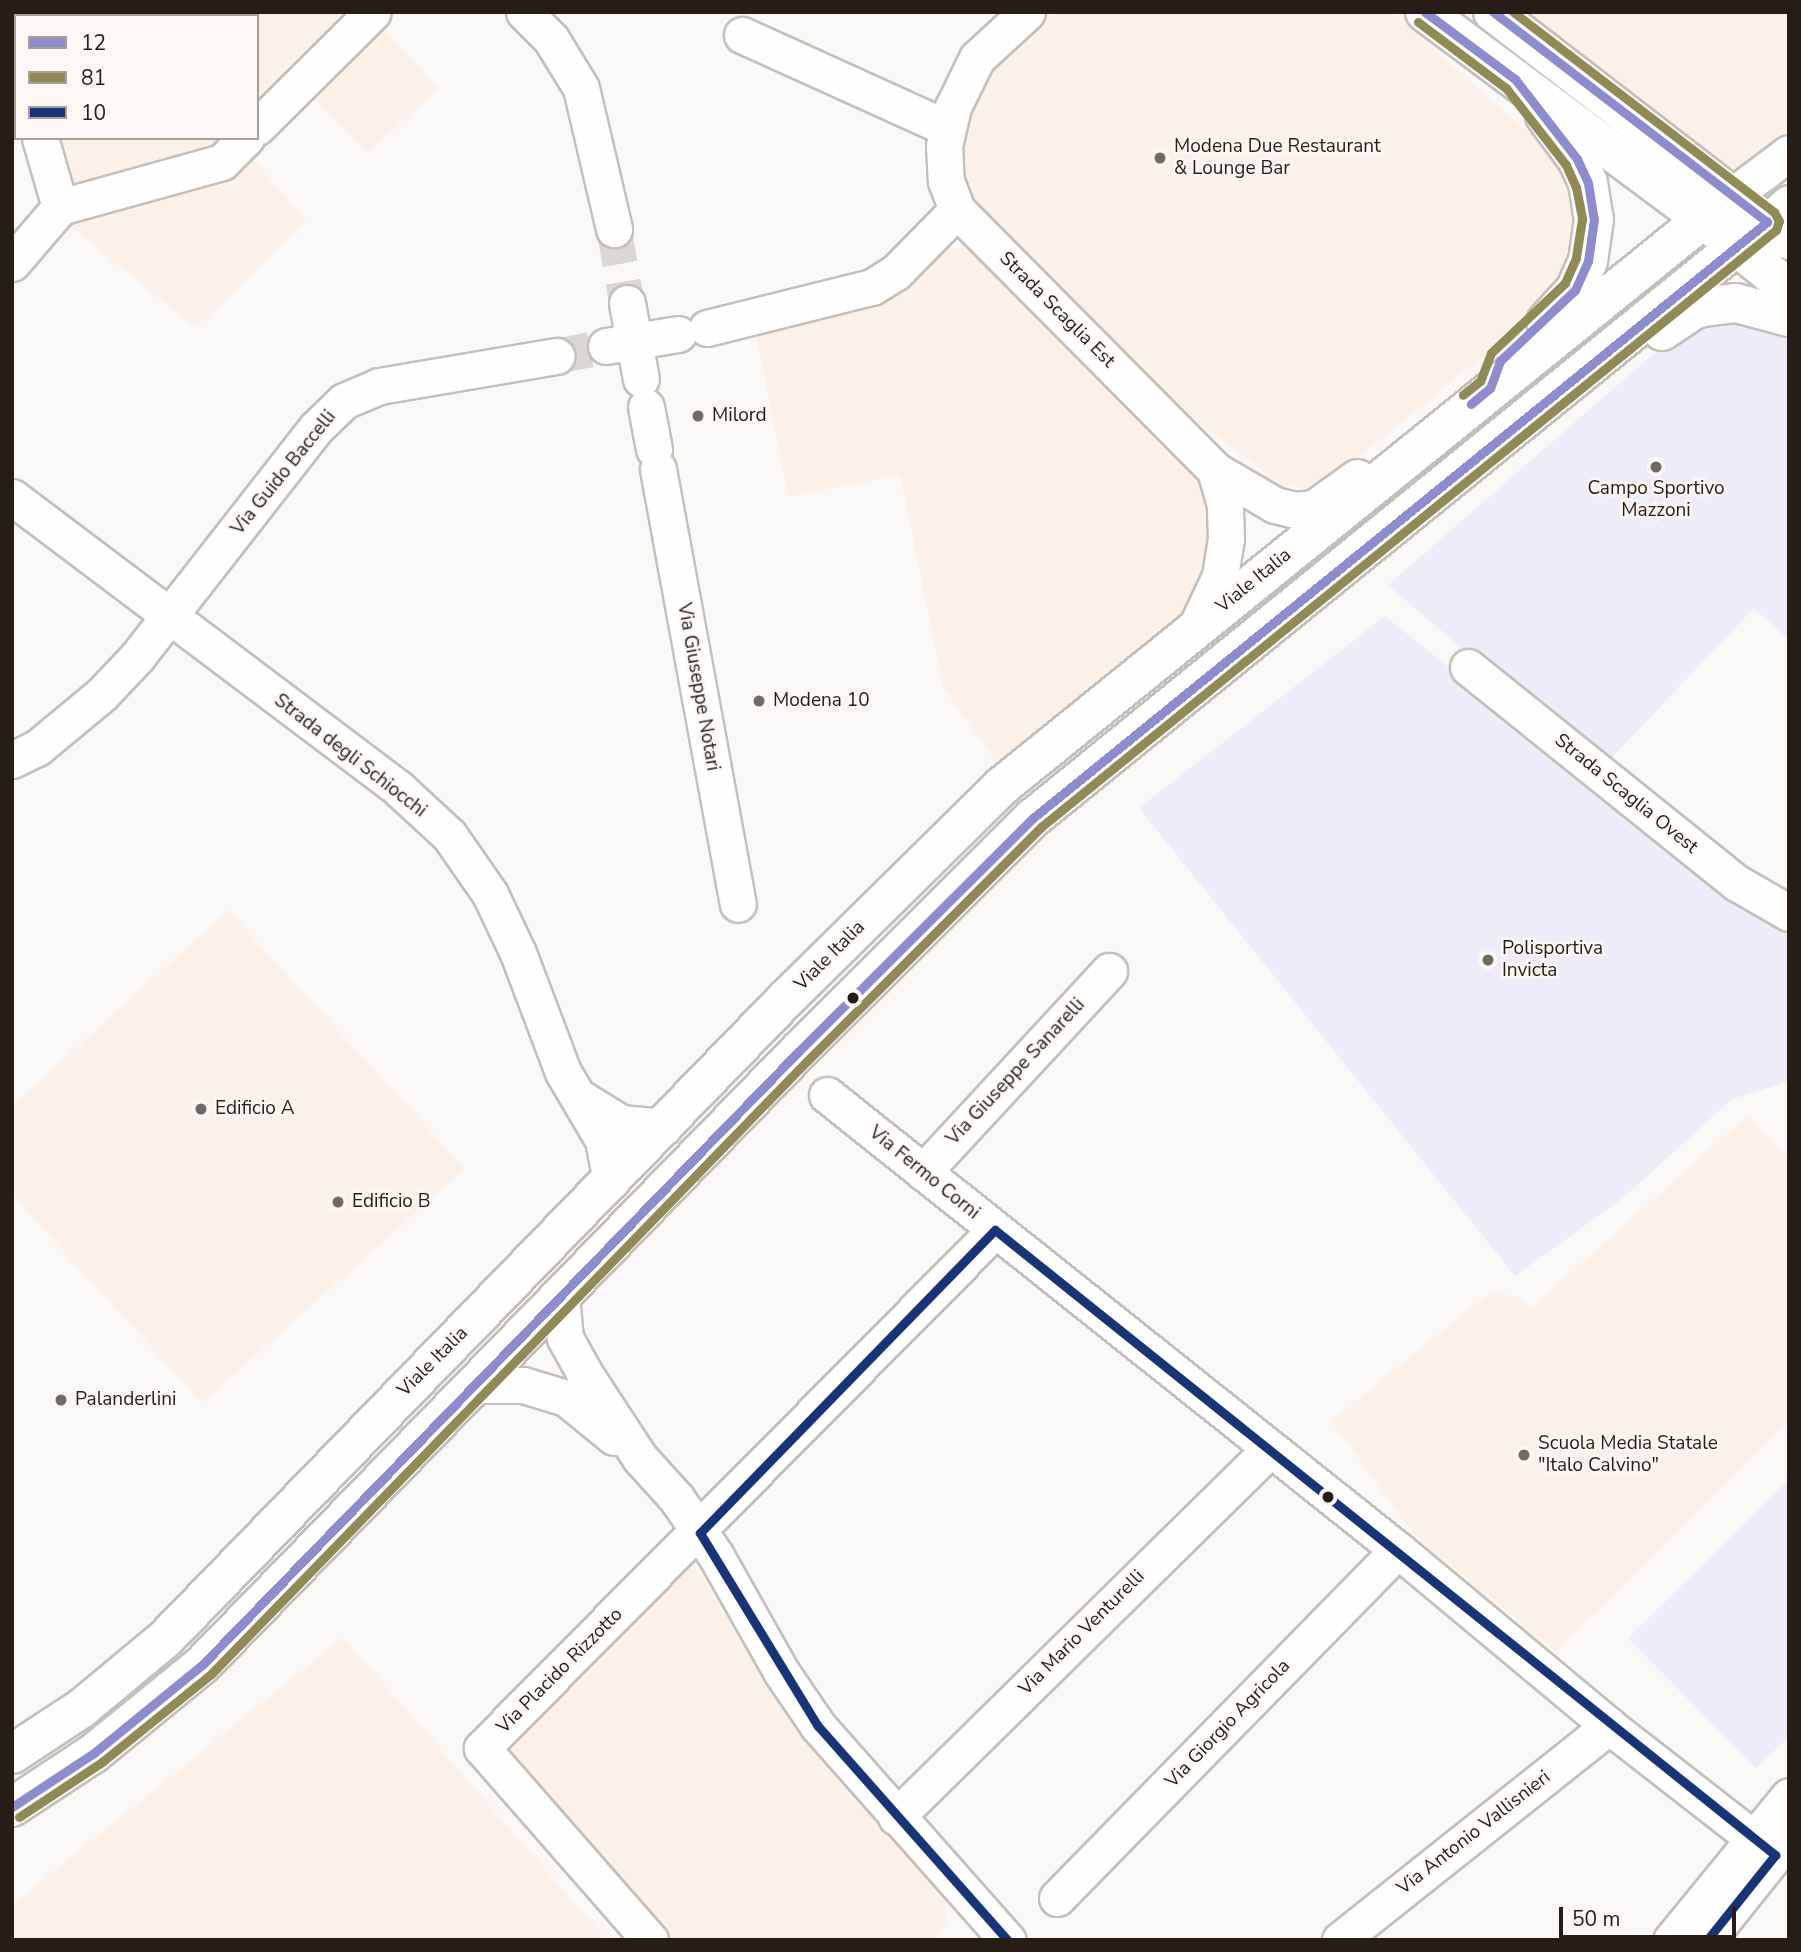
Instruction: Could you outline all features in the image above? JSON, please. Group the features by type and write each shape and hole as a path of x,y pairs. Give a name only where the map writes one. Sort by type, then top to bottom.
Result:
{"main road":[{"path":"1426,12 1703,219 1789,289"},
{"path":"1493,12 1733,194 1782,221"},
{"path":"1490,388 1500,361 1575,290 1593,240 1588,183 1577,159 1516,79"},
{"name":"Viale Italia","path":"12,1754 82,1708 166,1638 611,1181 1002,786 1490,388 1733,194"},
{"path":"12,1807 94,1753 202,1665 472,1385 1033,818 1737,247 1782,221"},
{"path":"1463,470 1553,419 1695,309 1736,303 1789,317"}],"street":[{"path":"259,125 373,12"},
{"path":"524,12 551,39 581,88 614,229"},
{"name":"Strada Scaglia Est","path":"1025,13 977,58 962,82 947,128 946,181 957,210 1215,470 1275,506 1314,508 1398,444 1432,436"},
{"path":"742,35 947,128"},
{"path":"41,140 60,207"},
{"path":"12,263 60,207 222,162 244,140"},
{"path":"1733,194 1789,153"},
{"path":"620,343 692,331 872,287 896,272 957,210"},
{"name":"Via Giuseppe Notari","path":"627,303 620,343 644,393 738,904"},
{"name":"Via Guido Baccelli","path":"12,760 37,748 102,694 169,619 316,428 344,401 379,386 556,356"},
{"name":"Strada Scaglia Est","path":"1195,629 1220,576 1226,539 1225,505 1215,470"},
{"name":"Strada degli Schiocchi","path":"12,497 169,619 399,789 449,835 490,894 518,953 558,1063 582,1099 603,1140 611,1181"},
{"name":"Strada Scaglia Ovest","path":"1468,667 1737,883 1789,913"},
{"name":"Via Giuseppe Sanarelli","path":"923,1172 1108,971"},
{"name":"Via Fermo Corni","path":"827,1095 1269,1450 1398,1550 1609,1726 1773,1844"},
{"name":"Strada degli Schiocchi","path":"582,1099 621,1123 664,1127"},
{"path":"700,1533 995,1230"},
{"path":"561,1296 565,1338 640,1458 700,1533 818,1726 896,1817 987,1933"},
{"path":"472,1385 523,1385 566,1398 640,1458"},
{"name":"Via Mario Venturelli","path":"896,1817 1269,1450"},
{"name":"Via Placido Rizzotto","path":"650,1940 482,1748 700,1533"},
{"name":"Via Giorgio Agricola","path":"1058,1898 1398,1550"},
{"name":"Via Antonio Vallisnieri","path":"1340,1940 1609,1726"},
{"path":"1707,1940 1773,1844 1789,1796"},
{"path":"1671,1940 1773,1844"}],"shaded area":[{"path":"12,12 399,12 384,29 439,88 367,154 315,99 252,157 306,222 196,328 71,227 61,140 259,140 259,14 14,14 12,34"},
{"path":"1054,12 1392,12 1560,160 1577,194 1583,241 1553,299 1329,482 1302,488 1284,486 1187,414 962,193 957,163 965,120 982,75"},
{"path":"1523,12 1789,12 1789,131 1756,160 1737,168 1717,165"},
{"path":"964,248 977,254 1205,483 1215,511 1197,600 1002,770 943,687 900,475 788,497 755,329 940,249"},
{"name":"Campo Sportivo Mazzoni","path":"1753,317 1789,329 1789,640 1754,608 1602,768 1388,585 1659,349 1713,321"},
{"name":"Polisportiva Invicta","path":"1385,616 1730,894 1789,925 1789,1081 1732,1099 1623,1198 1515,1276 1139,808"},
{"path":"228,910 465,1169 202,1403 12,1195 12,1106"},
{"name":"Scuola Media Statale \"Italo Calvino\"","path":"1748,1115 1789,1160 1789,1421 1556,1652 1415,1536 1331,1421 1490,1292 1519,1297 1531,1308"},
{"path":"1789,1480 1789,1737 1756,1768 1628,1638"},
{"path":"689,1557 787,1713 943,1895 947,1921 933,1940 668,1940 497,1748"},
{"path":"343,1637 607,1940 12,1940 12,1905"}],"tunnel":[{"path":"614,229 627,303"},
{"path":"556,356 606,346"}],"transit line":[{"name":"12","path":"1425,12 1515,79 1577,159 1588,183 1594,219 1588,261 1575,290 1500,361 1490,388 1471,404"},
{"name":"12","path":"12,1807 94,1753 202,1665 798,1052 1033,818 1767,222 1493,12"},
{"name":"81","path":"19,1817 102,1762 211,1674 807,1061 1041,827 1776,230 1779,221 1774,212 1513,12"},
{"name":"81","path":"1418,22 1506,88 1566,165 1576,187 1582,219 1576,258 1565,283 1491,353 1480,381 1463,395"},
{"name":"10","path":"995,1230 1775,1855"},
{"name":"10","path":"700,1533 995,1230"},
{"name":"10","path":"700,1533 818,1726 1007,1940"},
{"name":"10","path":"1707,1940 1775,1855"}],"place":[{"name":"Modena Due Restaurant & Lounge Bar","path":"1160,158"},
{"name":"Milord","path":"698,416"},
{"name":"Campo Sportivo Mazzoni","path":"1656,467"},
{"name":"Modena 10","path":"759,701"},
{"name":"Polisportiva Invicta","path":"1488,960"},
{"name":"Edificio A","path":"201,1109"},
{"name":"Edificio B","path":"338,1202"},
{"name":"Palanderlini","path":"61,1400"},
{"name":"Scuola Media Statale \"Italo Calvino\"","path":"1524,1455"}]}
